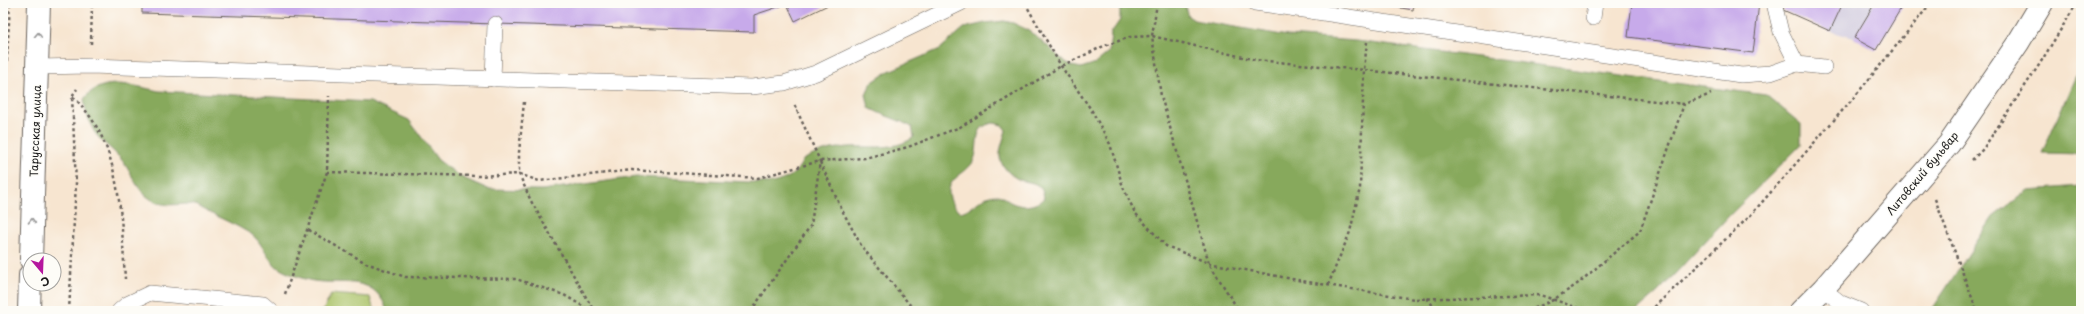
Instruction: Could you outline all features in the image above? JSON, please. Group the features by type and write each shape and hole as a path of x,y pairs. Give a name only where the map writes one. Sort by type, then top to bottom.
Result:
{"main road":[{"name":"Тарусская улица","path":"30,252 39,3"},
{"name":"Литовский бульвар","path":"1801,311 1823,289 1949,144 2018,43 2042,3"},
{"path":"29,311 30,292"}],"lane":[{"path":"37,67 90,66 752,87 784,83 816,73 961,3"},
{"path":"1255,3 1741,75 1771,73 1797,64 1824,68"},
{"path":"1593,18 1595,3"},
{"path":"1774,3 1781,32 1797,64"},
{"path":"493,79 495,24"},
{"path":"1823,289 1841,303 1861,311"},
{"path":"123,307 150,293 263,304 272,311"}],"path":[{"path":"3,133 10,3"},
{"path":"68,311 76,184 72,96 90,66 92,3"},
{"path":"1025,3 1061,66 1092,111 1110,144 1124,187 1135,213 1166,246 1209,263 1414,299 1540,295 1587,311"},
{"path":"1157,3 1152,36 1161,96 1209,263 1239,311"},
{"path":"1650,311 1749,218 1856,95 1931,3"},
{"path":"1328,285 1350,232 1360,188 1364,70 1369,20"},
{"path":"327,172 478,176 520,174 539,181 632,170 758,178 820,161 865,158 901,149 960,127 1030,87 1061,66 1104,46 1130,38 1152,36 1256,60 1684,104 1713,94"},
{"path":"284,296 327,172 330,73"},
{"path":"526,80 519,152 520,174 531,201 593,311"},
{"path":"784,83 842,210 862,248 915,311"},
{"path":"72,96 85,109 96,124 110,161 117,187 123,307"},
{"path":"1529,311 1553,300 1576,285 1640,231 1684,104"},
{"path":"751,311 811,225 820,161"},
{"path":"1934,197 1977,311"},
{"path":"308,230 366,263 405,277 516,279 564,295 593,311"},
{"path":"1427,298 1437,311"}],"shaded area":[{"path":"1785,3 1904,3 1876,50 1854,38 1830,31 1783,10"}],"green space":[{"path":"1120,3 1184,3 1188,16 1194,20 1288,36 1356,41 1766,95 1801,124 1801,145 1728,217 1659,291 1636,311 387,311 381,297 372,289 362,285 312,281 281,270 273,263 258,240 251,234 197,205 167,205 161,204 149,198 140,189 121,159 95,133 85,108 84,99 91,92 100,87 119,84 159,91 370,102 409,120 438,160 461,177 488,189 542,190 636,177 772,183 791,176 803,160 829,149 897,145 914,137 912,127 869,108 866,94 871,83 889,71 940,49 964,28 985,23 1004,21 1013,23 1028,30 1060,58 1072,66 1081,68 1096,63 1109,52 1111,33 1120,20","holes":["994,123 1002,125 1006,130 1000,155 1003,165 1008,172 1019,180 1040,187 1044,198 1037,203 1024,206 1010,202 997,195 982,199 970,208 961,212 955,208 952,203 949,192 950,186 956,178 973,162 979,133 982,128"]},
{"path":"2081,64 2081,154 2042,153"},
{"path":"2081,186 2081,311 1931,311 1993,217 2028,190"},
{"path":"331,294 370,297 374,311 323,311"}],"building":[{"path":"142,3 832,3 795,21 787,4 754,15 754,32 142,13"},
{"path":"1371,3 1414,3 1413,10"},
{"path":"1632,3 1759,3 1753,53 1628,37"},
{"path":"1785,3 1843,3 1830,31 1783,10"},
{"path":"1875,3 1904,3 1876,50 1854,38"}]}
